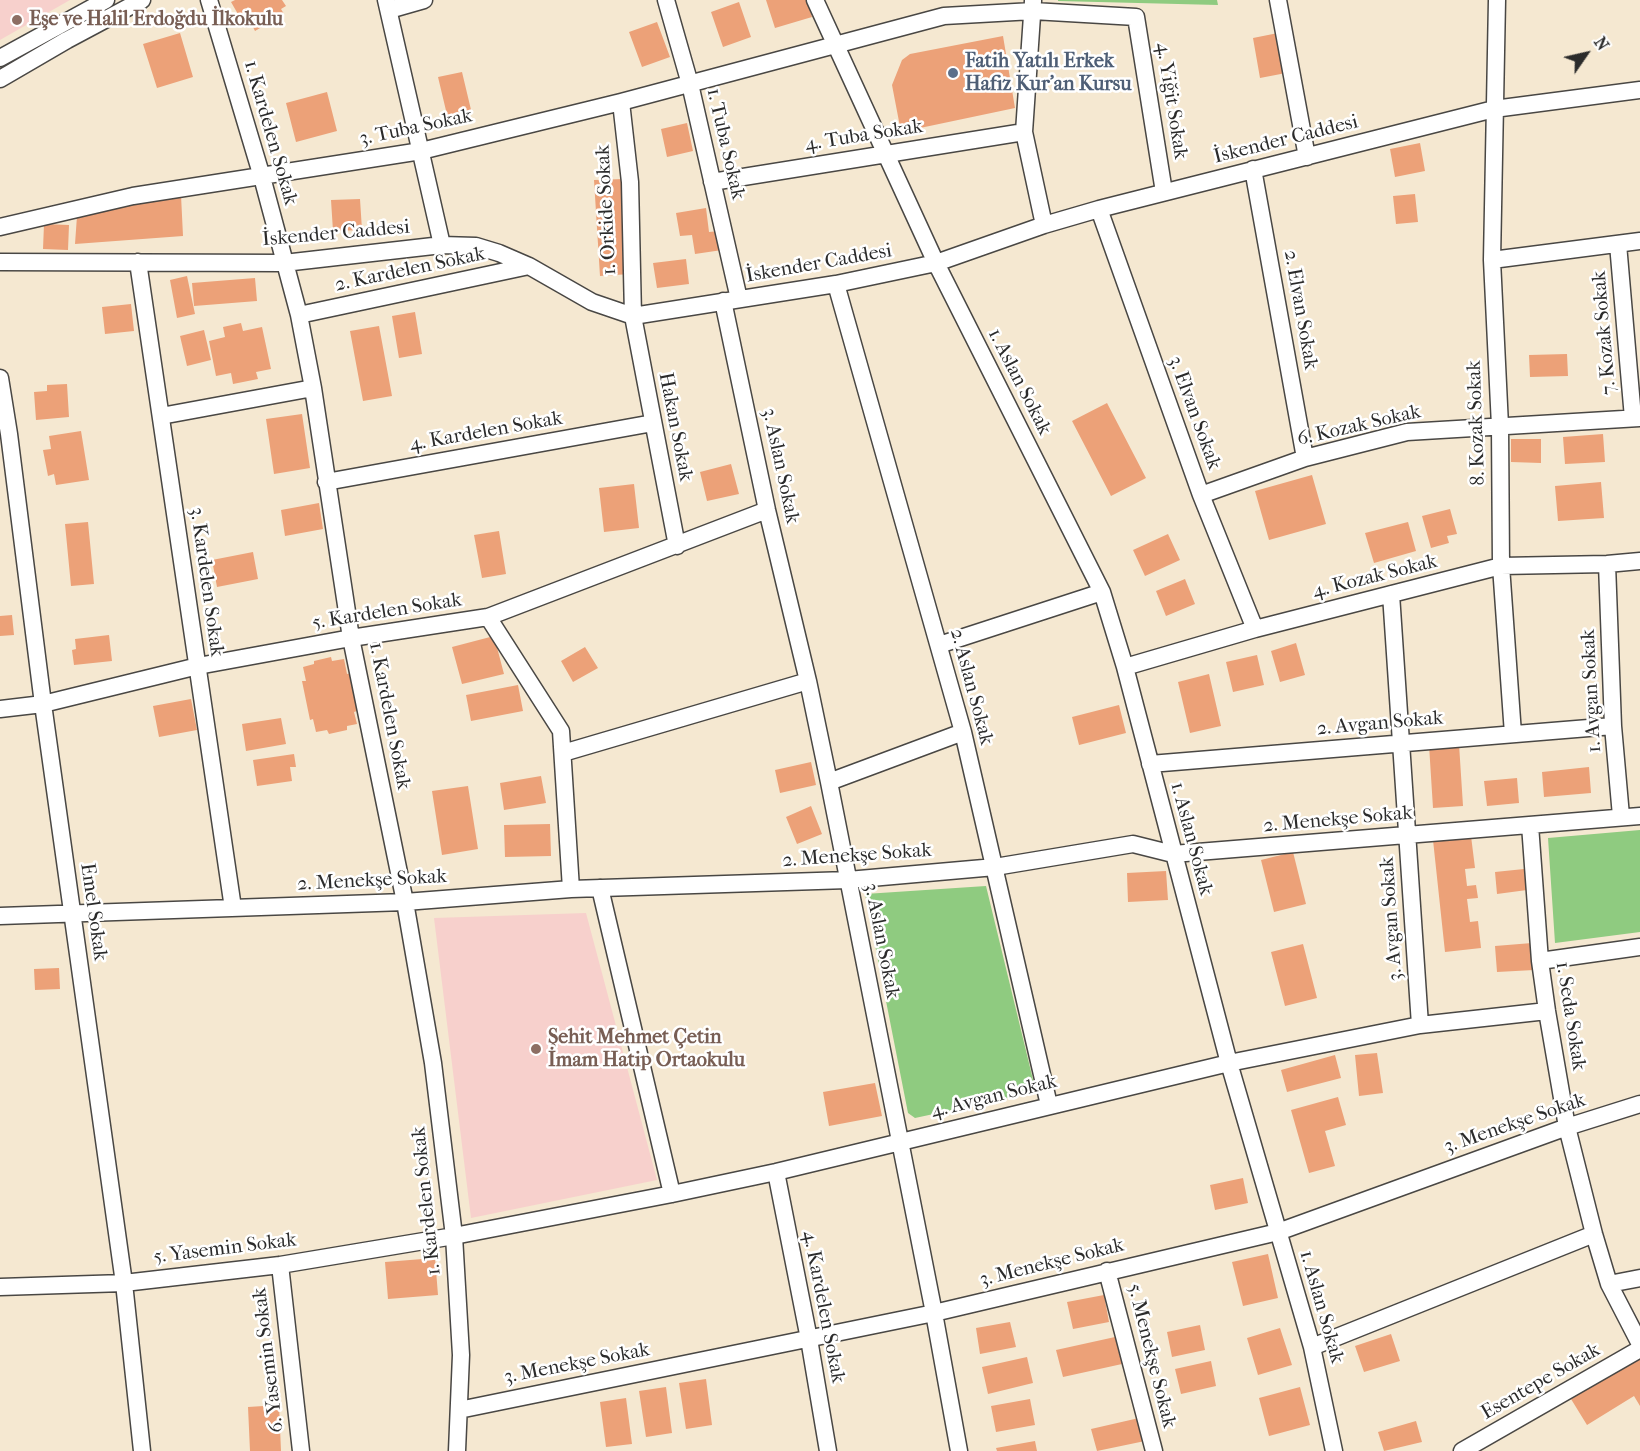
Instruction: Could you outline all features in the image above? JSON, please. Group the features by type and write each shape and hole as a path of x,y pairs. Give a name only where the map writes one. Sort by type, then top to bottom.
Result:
{"street":[{"path":"0,58 106,0"},
{"path":"0,79 142,0"},
{"name":"1. Kardelen Sokak","path":"209,0 262,177 299,315 313,388 351,638 405,902 433,1063 453,1236 461,1355 458,1451"},
{"path":"424,0 388,5 442,245"},
{"name":"1. Tuba Sokak","path":"666,0 690,84 712,182 731,300"},
{"name":"1. Aslan Sokak","path":"815,0 936,263 1102,592 1125,667 1229,1063 1312,1347 1334,1451"},
{"path":"1278,0 1307,156"},
{"name":"8. Kozak Sokak","path":"1497,0 1492,260 1500,426 1501,566 1513,734"},
{"path":"1033,6 1024,132 1044,225"},
{"name":"3. Tuba Sokak","path":"0,227 133,196 420,151 621,102 944,16 1033,6 1136,17"},
{"name":"4. Yiğit Sokak","path":"1136,17 1164,192"},
{"name":"İskender Caddesi","path":"0,262 284,263 442,245 476,246 529,266 592,302 633,316 836,284 936,263 1044,225 1099,209 1494,110 1640,90"},
{"name":"1. Orkide Sokak","path":"621,102 630,182 633,316"},
{"name":"4. Tuba Sokak","path":"712,182 1024,132"},
{"name":"2. Elvan Sokak","path":"1253,170 1305,458"},
{"name":"3. Elvan Sokak","path":"1099,209 1201,495 1255,629"},
{"path":"1492,260 1640,242"},
{"name":"7. Kozak Sokak","path":"1618,244 1636,418"},
{"name":"3. Kardelen Sokak","path":"138,262 233,908"},
{"name":"2. Kardelen Sokak","path":"299,315 529,266"},
{"name":"2. Aslan Sokak","path":"836,284 963,732 1049,1105"},
{"name":"3. Aslan Sokak","path":"731,300 767,510 808,681 829,782 934,1313 958,1451"},
{"name":"Hakan Sokak","path":"633,316 677,546"},
{"name":"Emel Sokak","path":"0,378 4,435 124,1283 142,1451"},
{"path":"161,416 313,388"},
{"name":"6. Kozak Sokak","path":"1201,495 1305,458 1407,432 1636,418"},
{"name":"4. Kardelen Sokak","path":"326,482 653,423"},
{"name":"5. Kardelen Sokak","path":"0,709 43,705 198,666 351,638 488,617 767,510"},
{"name":"4. Kozak Sokak","path":"1125,667 1255,629 1501,566 1607,564 1640,561"},
{"name":"1. Avgan Sokak","path":"1607,564 1613,726 1621,816"},
{"path":"939,645 1102,592"},
{"name":"3. Avgan Sokak","path":"1391,594 1420,1025"},
{"path":"488,617 561,731 571,889"},
{"path":"563,753 808,681"},
{"name":"2. Avgan Sokak","path":"1150,764 1613,726"},
{"path":"829,782 963,732"},
{"name":"2. Menekşe Sokak","path":"0,916 405,902 571,889 848,880 995,867 1133,844 1173,854 1640,816"},
{"name":"1. Seda Sokak","path":"1530,825 1540,961 1567,1127 1609,1284 1640,1344"},
{"path":"600,888 672,1194"},
{"path":"1540,961 1640,947"},
{"name":"4. Avgan Sokak","path":"453,1236 776,1172 1229,1063 1420,1025 1547,1011"},
{"name":"3. Menekşe Sokak","path":"459,1410 934,1313 1278,1232 1567,1127 1640,1104"},
{"name":"4. Kardelen Sokak","path":"776,1172 809,1339 828,1451"},
{"path":"1312,1347 1594,1234"},
{"name":"5. Yasemin Sokak","path":"0,1287 124,1283 280,1265 453,1236"},
{"name":"6. Yasemin Sokak","path":"280,1265 301,1451"},
{"name":"5. Menekşe Sokak","path":"1107,1271 1154,1451"},
{"path":"1609,1284 1640,1278"},
{"name":"Esentepe Sokak","path":"1467,1450 1640,1349"}],"shaded area":[{"name":"Eşe ve Halil Erdoğdu İlkokulu","path":"0,0 70,0 0,40"},
{"name":"Şehit Mehmet Çetin İmam Hatip Ortaokulu","path":"586,913 657,1180 471,1218 434,918"}],"green space":[{"path":"1217,0 1218,5 1058,1"},
{"path":"1640,830 1640,932 1555,943 1548,838"},
{"path":"986,886 1036,1092 915,1118 908,1113 865,894"}],"building":[{"path":"235,0 282,0 286,6 281,9 284,14 255,31 252,25 246,28 231,2"},
{"path":"766,0 807,0 812,17 775,28"},
{"path":"739,2 751,37 723,47 711,12"},
{"path":"657,22 670,57 642,67 629,32"},
{"path":"180,33 193,77 157,88 143,44"},
{"path":"1278,33 1286,73 1260,78 1253,38"},
{"name":"Fatih Yatılı Erkek Hafız Kur'an Kursu","path":"1003,36 1015,108 901,132 892,85 902,60 910,54"},
{"path":"462,72 472,114 448,119 438,77"},
{"path":"327,92 337,131 296,142 286,103"},
{"path":"687,123 693,151 667,157 661,129"},
{"path":"1420,143 1425,171 1395,177 1390,149"},
{"path":"624,179 630,274 600,276 594,180"},
{"path":"1415,194 1418,222 1396,224 1393,196"},
{"path":"181,195 183,236 75,244 77,216"},
{"path":"360,199 362,230 333,231 331,200"},
{"path":"706,208 709,232 719,231 722,250 695,254 692,235 680,236 676,213"},
{"path":"44,224 69,225 68,250 43,249"},
{"path":"686,259 689,284 657,288 653,263"},
{"path":"187,276 195,314 177,318 170,280"},
{"path":"255,278 257,301 194,306 192,283"},
{"path":"131,304 134,331 105,334 102,307"},
{"path":"415,312 422,354 399,358 392,316"},
{"path":"241,323 243,331 262,327 271,369 256,372 258,379 233,384 231,373 216,376 209,341 225,337 223,327"},
{"path":"379,326 392,396 363,401 350,331"},
{"path":"204,330 211,360 187,366 180,336"},
{"path":"1567,354 1568,376 1530,377 1529,355"},
{"path":"67,384 69,417 36,420 34,392 47,391 47,385"},
{"path":"1107,403 1146,478 1111,496 1072,421"},
{"path":"302,414 310,468 274,474 266,419"},
{"path":"81,431 89,480 56,485 54,474 48,476 43,450 51,449 49,436"},
{"path":"1603,434 1605,462 1565,464 1563,437"},
{"path":"1511,439 1541,439 1541,463 1511,462"},
{"path":"731,464 739,494 707,501 700,472"},
{"path":"1312,475 1326,524 1269,540 1255,491"},
{"path":"1601,482 1604,518 1558,521 1555,486"},
{"path":"634,484 639,528 604,532 599,488"},
{"path":"319,503 323,529 285,536 281,510"},
{"path":"1450,509 1457,534 1447,536 1449,543 1431,548 1422,516"},
{"path":"88,522 94,584 71,586 65,524"},
{"path":"1408,522 1416,551 1374,563 1365,533"},
{"path":"499,531 506,574 482,578 474,535"},
{"path":"1168,534 1180,560 1145,576 1133,550"},
{"path":"253,552 258,579 217,587 212,560"},
{"path":"1185,579 1195,604 1166,616 1156,591"},
{"path":"12,615 14,635 0,636 0,616"},
{"path":"109,635 112,661 74,665 72,650 76,649 75,639"},
{"path":"494,636 504,674 462,684 452,647"},
{"path":"1296,643 1305,675 1280,682 1271,651"},
{"path":"585,647 598,668 573,682 561,661"},
{"path":"1257,655 1264,685 1233,692 1226,662"},
{"path":"331,657 332,661 344,659 347,674 352,673 360,710 354,712 357,724 347,726 347,730 329,734 327,730 316,732 313,719 310,720 302,681 306,681 303,667 314,664 314,661"},
{"path":"1209,674 1221,726 1190,733 1178,682"},
{"path":"518,685 523,711 471,721 466,695"},
{"path":"191,699 197,730 159,737 153,706"},
{"path":"1119,705 1126,733 1079,745 1072,717"},
{"path":"281,718 286,744 246,751 242,724"},
{"path":"1459,744 1463,806 1433,808 1429,745"},
{"path":"294,754 296,767 290,767 292,781 257,786 253,760"},
{"path":"811,762 816,785 780,793 775,770"},
{"path":"1589,767 1591,793 1544,797 1542,772"},
{"path":"541,776 546,803 504,810 500,783"},
{"path":"1517,778 1519,803 1487,806 1484,781"},
{"path":"468,786 478,849 442,855 432,791"},
{"path":"811,806 822,834 797,844 786,817"},
{"path":"550,824 551,856 505,857 504,825"},
{"path":"1471,836 1475,868 1465,869 1467,886 1476,885 1478,898 1467,899 1470,922 1478,921 1481,948 1445,952 1433,840"},
{"path":"1293,852 1306,904 1274,912 1261,860"},
{"path":"1524,869 1527,890 1497,894 1495,872"},
{"path":"1166,871 1168,900 1128,902 1127,873"},
{"path":"1532,943 1534,970 1497,972 1495,946"},
{"path":"1303,944 1317,998 1285,1006 1271,952"},
{"path":"59,968 60,989 35,990 34,969"},
{"path":"1377,1053 1383,1093 1359,1096 1355,1055"},
{"path":"1335,1055 1341,1078 1287,1092 1281,1070"},
{"path":"875,1083 882,1116 829,1126 823,1092"},
{"path":"1338,1097 1346,1125 1325,1131 1335,1166 1309,1173 1291,1110"},
{"path":"1243,1178 1248,1203 1215,1210 1210,1185"},
{"path":"1268,1254 1278,1298 1243,1306 1232,1262"},
{"path":"435,1258 438,1295 388,1299 385,1262"},
{"path":"1104,1295 1109,1322 1073,1329 1067,1302"},
{"path":"1010,1322 1016,1347 980,1354 976,1328"},
{"path":"1200,1325 1205,1350 1172,1357 1167,1332"},
{"path":"1280,1328 1292,1365 1258,1375 1247,1338"},
{"path":"1391,1334 1400,1361 1364,1372 1355,1346"},
{"path":"1115,1337 1122,1364 1063,1377 1056,1350"},
{"path":"1640,1356 1640,1406 1634,1396 1587,1425 1571,1399"},
{"path":"1027,1357 1033,1383 988,1394 982,1367"},
{"path":"1211,1361 1216,1386 1181,1394 1175,1369"},
{"path":"706,1379 712,1425 686,1429 679,1383"},
{"path":"666,1387 672,1433 646,1437 639,1391"},
{"path":"1300,1387 1310,1425 1269,1436 1259,1398"},
{"path":"626,1398 632,1444 606,1447 600,1402"},
{"path":"1030,1399 1035,1425 996,1432 991,1406"},
{"path":"279,1405 281,1451 250,1451 248,1407"},
{"path":"1139,1418 1145,1441 1097,1451 1091,1429"},
{"path":"1416,1421 1422,1442 1384,1451 1378,1432"},
{"path":"1035,1441 1037,1451 997,1451 996,1448"}],"place":[{"name":"Eşe ve Halil Erdoğdu İlkokulu","path":"17,20"},
{"name":"Fatih Yatılı Erkek Hafız Kur'an Kursu","path":"953,73"},
{"name":"Şehit Mehmet Çetin İmam Hatip Ortaokulu","path":"536,1049"}]}
